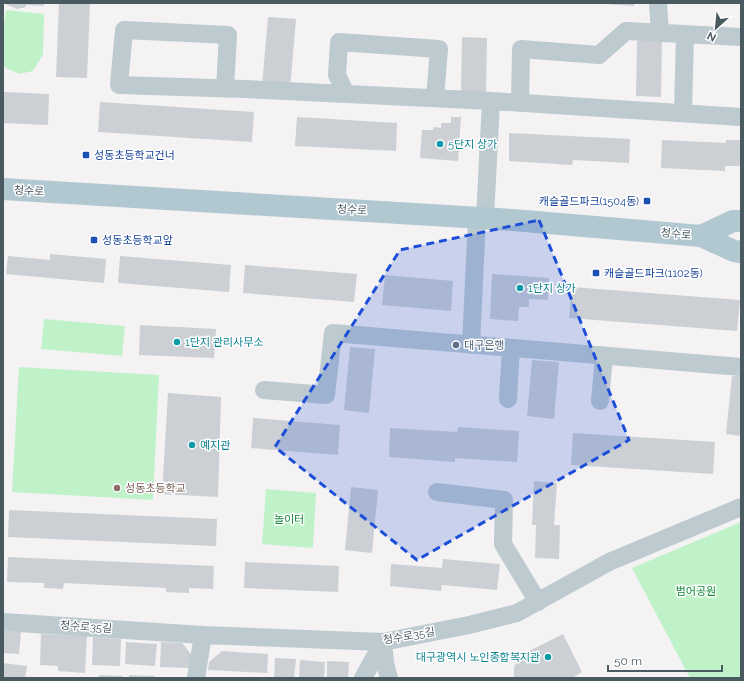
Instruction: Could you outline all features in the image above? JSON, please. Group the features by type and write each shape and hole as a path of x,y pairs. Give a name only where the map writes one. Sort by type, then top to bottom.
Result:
{"main road":[{"name":"청수로","path":"3,189 481,218 701,236 734,251 741,252"},
{"name":"청수로","path":"701,236 733,221 741,221"}],"street":[{"path":"658,3 660,33"},
{"path":"224,89 228,35 124,30 119,86 224,89 245,89 435,98 741,117"},
{"path":"520,103 521,49 599,55 626,31 741,37"},
{"path":"683,113 685,34"},
{"path":"346,94 337,75 339,42 439,49 435,98"},
{"path":"471,345 491,101"},
{"path":"264,390 326,395 333,333 741,367"},
{"path":"508,399 512,348"},
{"path":"600,401 604,356"},
{"path":"437,492 504,500 503,544 538,602"},
{"name":"청수로35길","path":"3,622 203,635 384,642 469,625 517,613 610,562 741,507"},
{"path":"196,678 203,635"},
{"path":"363,678 384,642"},
{"path":"384,642 385,663 388,678"}],"highlighted area":[{"path":"539,220 629,440 417,560 275,447 400,250"}],"green space":[{"path":"6,10 44,14 43,55 33,71 19,74 6,68 3,64 3,31"},
{"path":"44,319 125,326 122,356 41,349"},
{"path":"19,367 159,375 153,500 12,492"},
{"name":"놀이터","path":"266,489 316,493 313,548 262,544"},
{"name":"범어공원","path":"741,522 741,678 690,678 632,568"}],"building":[{"path":"7,3 44,3 44,6 26,5 26,7 17,9 7,5"},
{"path":"59,3 90,3 87,78 56,77"},
{"path":"634,3 634,6 605,4"},
{"path":"268,17 296,19 290,89 262,86"},
{"path":"462,37 487,38 486,93 461,93"},
{"path":"637,41 662,41 661,97 636,96"},
{"path":"3,92 49,94 48,125 3,123"},
{"path":"100,102 254,112 252,142 98,132"},
{"path":"297,117 397,123 396,151 295,146"},
{"name":"5단지 상가","path":"451,117 461,117 458,161 420,158 422,130 433,130 434,127 441,128 441,123 451,123"},
{"path":"509,133 630,139 629,163 573,160 572,165 509,161"},
{"path":"662,140 726,143 726,140 741,140 741,166 725,166 725,171 661,168"},
{"path":"50,254 106,259 104,283 6,274 8,256 50,260"},
{"path":"120,256 231,265 229,292 118,283"},
{"path":"245,265 357,274 354,302 243,293"},
{"name":"1단지 상가","path":"492,274 549,278 548,300 529,299 529,307 519,307 518,321 490,319"},
{"path":"385,275 453,281 451,311 382,305"},
{"path":"572,287 740,300 737,331 569,318"},
{"name":"1단지 관리사무소","path":"140,325 216,329 214,358 139,355"},
{"path":"350,347 375,349 369,413 344,410"},
{"path":"532,360 559,362 554,419 527,416"},
{"path":"732,376 741,376 741,436 726,434"},
{"name":"예지관","path":"168,393 221,397 218,497 162,494"},
{"path":"253,418 340,425 338,455 251,448"},
{"path":"458,427 519,431 517,462 455,458 455,462 389,457 390,428 457,432"},
{"path":"573,433 715,442 713,474 571,465"},
{"path":"534,481 557,483 554,525 560,525 559,559 535,558 536,525 532,525"},
{"path":"351,487 378,490 372,553 345,550"},
{"path":"9,510 217,519 216,546 8,537"},
{"path":"8,557 214,566 213,589 189,588 189,593 166,592 166,588 64,583 63,589 44,588 44,583 7,582"},
{"path":"443,559 500,564 497,590 442,585 441,591 390,586 391,564 442,568"},
{"path":"245,562 339,566 338,592 244,588"},
{"path":"3,631 21,632 19,654 3,653"},
{"path":"41,634 87,636 85,673 58,671 58,666 40,665"},
{"name":"대구광역시 노인종합복지관","path":"563,634 582,672 572,678 514,678 514,668 517,661 525,653"},
{"path":"93,637 121,639 120,666 92,665"},
{"path":"126,642 157,644 155,666 125,664"},
{"path":"161,642 182,643 191,654 190,668 160,667"},
{"path":"222,651 268,654 267,673 208,670 209,662"},
{"path":"275,658 296,659 294,678 274,678"},
{"path":"300,660 325,662 324,678 299,678"},
{"path":"327,661 349,662 348,678 327,678"},
{"path":"3,663 27,666 25,678 3,678"},
{"path":"99,675 123,676 123,678 99,678"},
{"path":"129,675 155,676 155,678 129,678"}],"place":[{"name":"5단지 상가","path":"440,144"},
{"name":"성동초등학교건너","path":"86,155"},
{"name":"캐슬골드파크(1504동)","path":"647,201"},
{"name":"성동초등학교앞","path":"94,240"},
{"name":"캐슬골드파크(1102동)","path":"596,273"},
{"name":"1단지 상가","path":"520,288"},
{"name":"1단지 관리사무소","path":"177,342"},
{"name":"대구은행","path":"456,345"},
{"name":"예지관","path":"192,445"},
{"name":"성동초등학교","path":"117,488"},
{"name":"대구광역시 노인종합복지관","path":"548,657"}]}
